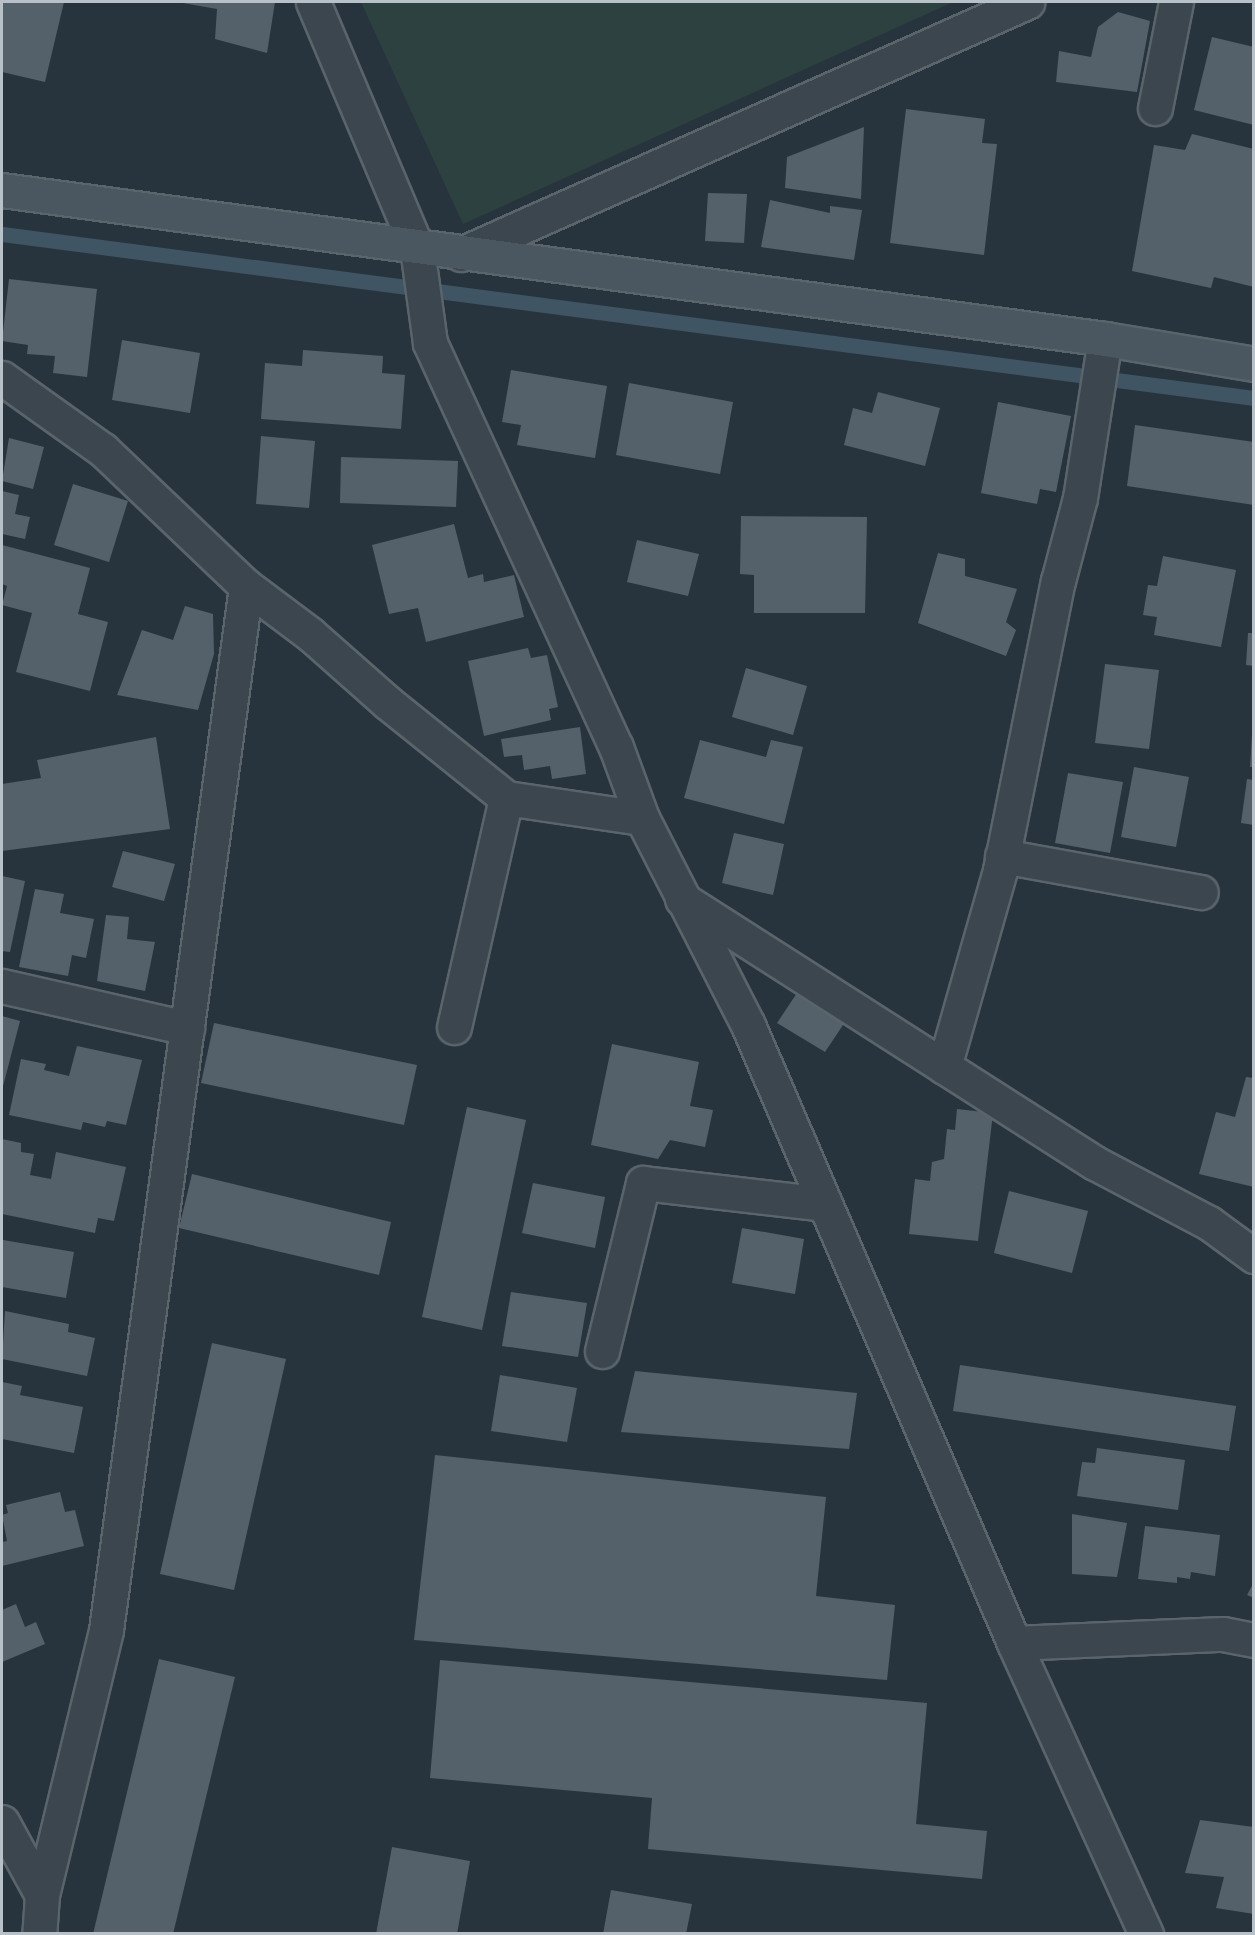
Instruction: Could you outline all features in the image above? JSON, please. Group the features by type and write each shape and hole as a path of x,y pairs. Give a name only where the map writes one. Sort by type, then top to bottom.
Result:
{"street":[{"path":"313,2 418,257 430,343 616,747 642,818 748,1025 1014,1643 1146,1934"},
{"path":"461,254 1027,2"},
{"path":"1155,108 1176,2"},
{"path":"2,190 418,257 461,254 1104,346 1254,364"},
{"path":"944,1067 1002,856 1058,581 1080,498 1104,346"},
{"path":"2,378 103,450 246,586 310,634 388,703 506,798 642,818"},
{"path":"39,1934 42,1894 106,1630 246,586"},
{"path":"454,1027 506,798"},
{"path":"1002,856 1201,892"},
{"path":"681,898 1095,1163 1209,1223 1254,1256"},
{"path":"2,986 187,1028"},
{"path":"602,1351 642,1183 825,1204"},
{"path":"1014,1643 1223,1634 1254,1640"},
{"path":"2,1822 42,1894"}],"green space":[{"path":"361,2 953,2 463,224"}],"building":[{"path":"2,2 64,2 45,82 2,72"},
{"path":"275,2 267,53 215,39 217,9 183,3"},
{"path":"1118,12 1150,21 1137,92 1056,82 1059,51 1091,57 1098,27"},
{"path":"1212,37 1254,47 1254,125 1194,110"},
{"path":"906,109 985,119 982,143 997,144 984,255 890,243"},
{"path":"864,127 861,199 785,188 787,157"},
{"path":"1192,134 1254,149 1254,287 1214,277 1211,288 1132,271 1154,145 1185,150"},
{"path":"708,193 747,194 744,243 705,241"},
{"path":"770,200 830,213 830,206 862,210 854,260 761,247"},
{"path":"9,279 97,289 87,377 53,373 55,356 27,354 28,345 2,341"},
{"path":"122,340 200,353 190,413 112,400"},
{"path":"303,350 383,356 382,373 405,375 401,429 261,419 265,363 302,366"},
{"path":"511,370 607,386 595,458 517,445 521,425 502,422"},
{"path":"629,383 733,402 720,474 616,455"},
{"path":"878,392 940,408 925,466 844,445 853,408 872,413"},
{"path":"998,402 1071,416 1056,492 1040,489 1037,504 981,493"},
{"path":"1135,425 1254,442 1254,505 1127,486"},
{"path":"261,436 315,441 309,508 256,504"},
{"path":"9,438 44,447 33,489 2,481"},
{"path":"341,457 458,461 456,507 340,503"},
{"path":"73,484 128,501 109,562 54,545"},
{"path":"2,491 19,495 15,514 30,517 25,539 2,534"},
{"path":"741,516 867,517 865,613 754,613 754,575 740,574"},
{"path":"454,524 468,578 483,574 484,582 514,575 524,617 426,642 418,608 389,614 372,545"},
{"path":"637,540 699,554 688,596 627,582"},
{"path":"2,545 90,568 78,614 108,622 90,691 16,672 32,613 2,605 7,586 2,584"},
{"path":"938,553 965,559 965,576 1017,589 1006,622 1016,630 1006,656 918,623"},
{"path":"1163,556 1236,570 1221,647 1154,635 1157,617 1143,615 1148,585 1157,586"},
{"path":"185,606 213,614 214,654 198,710 117,695 142,630 173,640"},
{"path":"1248,633 1254,633 1254,666 1246,665"},
{"path":"528,648 531,658 547,655 558,707 549,709 551,720 484,736 468,661"},
{"path":"1105,664 1159,670 1149,749 1095,743"},
{"path":"746,668 807,686 793,735 732,717"},
{"path":"580,727 586,774 552,779 550,766 524,770 522,755 504,757 501,739"},
{"path":"1252,734 1254,734 1254,767 1250,767"},
{"path":"156,737 170,829 2,851 2,784 41,778 37,760"},
{"path":"700,740 766,757 771,740 803,747 784,824 684,798"},
{"path":"1134,767 1189,777 1176,847 1121,837"},
{"path":"1068,773 1123,782 1110,853 1055,843"},
{"path":"1247,779 1254,780 1254,825 1241,823"},
{"path":"734,833 784,844 773,895 722,883"},
{"path":"123,851 175,864 164,901 112,887"},
{"path":"2,876 25,881 10,952 2,951"},
{"path":"35,889 64,894 60,913 94,919 86,958 72,955 68,976 19,967"},
{"path":"106,915 129,917 127,939 155,942 145,991 97,981"},
{"path":"797,993 845,1022 825,1052 777,1023"},
{"path":"2,1016 20,1021 2,1090"},
{"path":"214,1023 417,1065 404,1125 201,1083"},
{"path":"612,1044 699,1062 690,1106 713,1110 705,1147 670,1140 658,1159 591,1145"},
{"path":"77,1046 142,1060 126,1125 107,1121 105,1127 83,1122 81,1130 9,1115 21,1059 46,1064 44,1070 69,1076"},
{"path":"1246,1077 1254,1078 1254,1187 1199,1174 1216,1112 1235,1117"},
{"path":"467,1107 526,1120 482,1330 422,1317"},
{"path":"957,1109 993,1113 978,1241 909,1234 915,1179 930,1181 932,1162 944,1159 947,1129 955,1130"},
{"path":"2,1139 21,1143 21,1152 34,1154 30,1175 51,1179 56,1152 126,1167 114,1221 98,1218 95,1233 2,1214"},
{"path":"192,1174 391,1222 379,1275 179,1228"},
{"path":"533,1183 605,1197 595,1248 522,1233"},
{"path":"1009,1191 1088,1211 1072,1273 994,1253"},
{"path":"742,1228 804,1239 795,1294 732,1283"},
{"path":"3,1240 74,1252 66,1298 2,1287"},
{"path":"511,1292 587,1303 578,1357 502,1346"},
{"path":"5,1311 69,1324 68,1332 95,1338 87,1376 2,1359"},
{"path":"212,1343 286,1359 234,1590 160,1574"},
{"path":"960,1365 1236,1406 1229,1451 953,1411"},
{"path":"635,1371 857,1393 849,1449 621,1432"},
{"path":"500,1375 577,1388 567,1442 491,1431"},
{"path":"2,1382 22,1386 20,1395 83,1407 74,1453 2,1439"},
{"path":"1097,1448 1185,1460 1178,1510 1077,1496 1082,1462 1095,1463"},
{"path":"435,1455 826,1497 816,1596 895,1605 887,1680 414,1640"},
{"path":"60,1492 65,1512 75,1510 84,1546 2,1566 2,1542 7,1541 2,1515 8,1513 6,1505"},
{"path":"1072,1514 1127,1523 1117,1577 1072,1574"},
{"path":"1145,1526 1220,1535 1215,1576 1191,1572 1190,1579 1177,1577 1177,1583 1138,1579"},
{"path":"1254,1582 1254,1598 1247,1595"},
{"path":"16,1604 25,1627 36,1622 45,1644 2,1662 2,1610"},
{"path":"159,1659 235,1677 173,1934 93,1934"},
{"path":"440,1660 927,1703 916,1824 987,1831 982,1879 648,1849 652,1798 430,1778"},
{"path":"1200,1820 1254,1827 1254,1914 1216,1908 1224,1877 1185,1873"},
{"path":"392,1847 470,1861 457,1934 376,1934"},
{"path":"611,1890 692,1904 686,1934 603,1934"}],"waterway":[{"path":"2,234 1254,398"}]}
